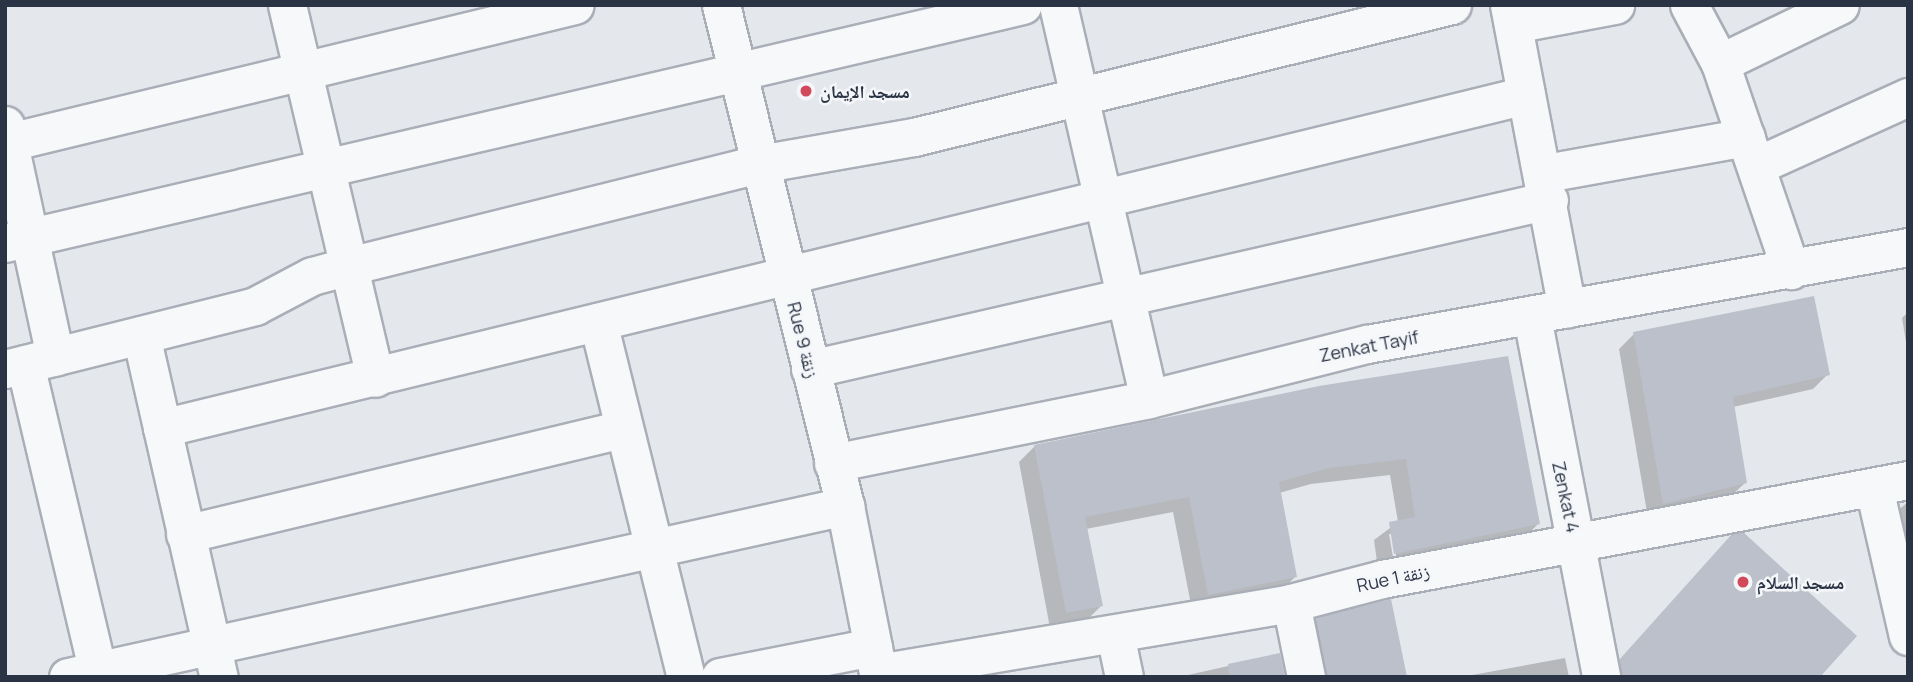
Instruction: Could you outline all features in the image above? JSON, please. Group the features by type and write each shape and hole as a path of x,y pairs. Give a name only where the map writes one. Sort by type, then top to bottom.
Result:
{"street":[{"path":"287,5 375,378"},
{"path":"575,5 6,136 29,363 83,673 214,660 845,506"},
{"name":"Rue 9 زنقة","path":"721,5 845,506 877,666"},
{"path":"18,240 739,69 1023,5"},
{"path":"1058,5 1128,295 1149,399"},
{"path":"29,363 271,301 312,276 349,266 759,164 1081,98 1452,5"},
{"path":"1567,308 1548,186 1526,95 1511,14 1615,5"},
{"path":"1689,5 1720,63 1791,270"},
{"path":"1720,63 1840,5"},
{"path":"162,428 1526,95"},
{"path":"810,369 1128,295 1548,186 1752,151 1908,97"},
{"name":"Zenkat Tayif","path":"833,463 1149,399 1367,344 1532,317 1567,308 1908,247"},
{"name":"Zenkat 4","path":"1532,317 1601,677"},
{"path":"598,322 622,429 656,550 686,677"},
{"path":"141,335 214,660"},
{"path":"185,534 622,429"},
{"path":"1891,484 1908,636"},
{"name":"Rue 1 زنقة","path":"720,677 877,666 1115,634 1291,603 1382,579 1891,484"},
{"path":"1291,603 1306,677"},
{"path":"1115,634 1124,677"}],"building":[{"path":"1814,296 1830,375 1733,397 1747,483 1663,504 1633,332"},
{"path":"1508,356 1540,524 1394,554 1389,522 1415,517 1406,459 1329,468 1279,482 1297,577 1208,595 1189,497 1085,517 1103,606 1066,613 1034,445 1319,386"},
{"name":"مسجد السلام","path":"1743,532 1857,636 1820,677 1621,677 1619,660 1732,534"},
{"path":"1391,599 1407,677 1326,677 1316,618"},
{"path":"1280,653 1285,677 1229,677 1228,664"}],"place":[{"name":"مسجد الإيمان","path":"806,91"},
{"name":"مسجد السلام","path":"1743,582"}]}
